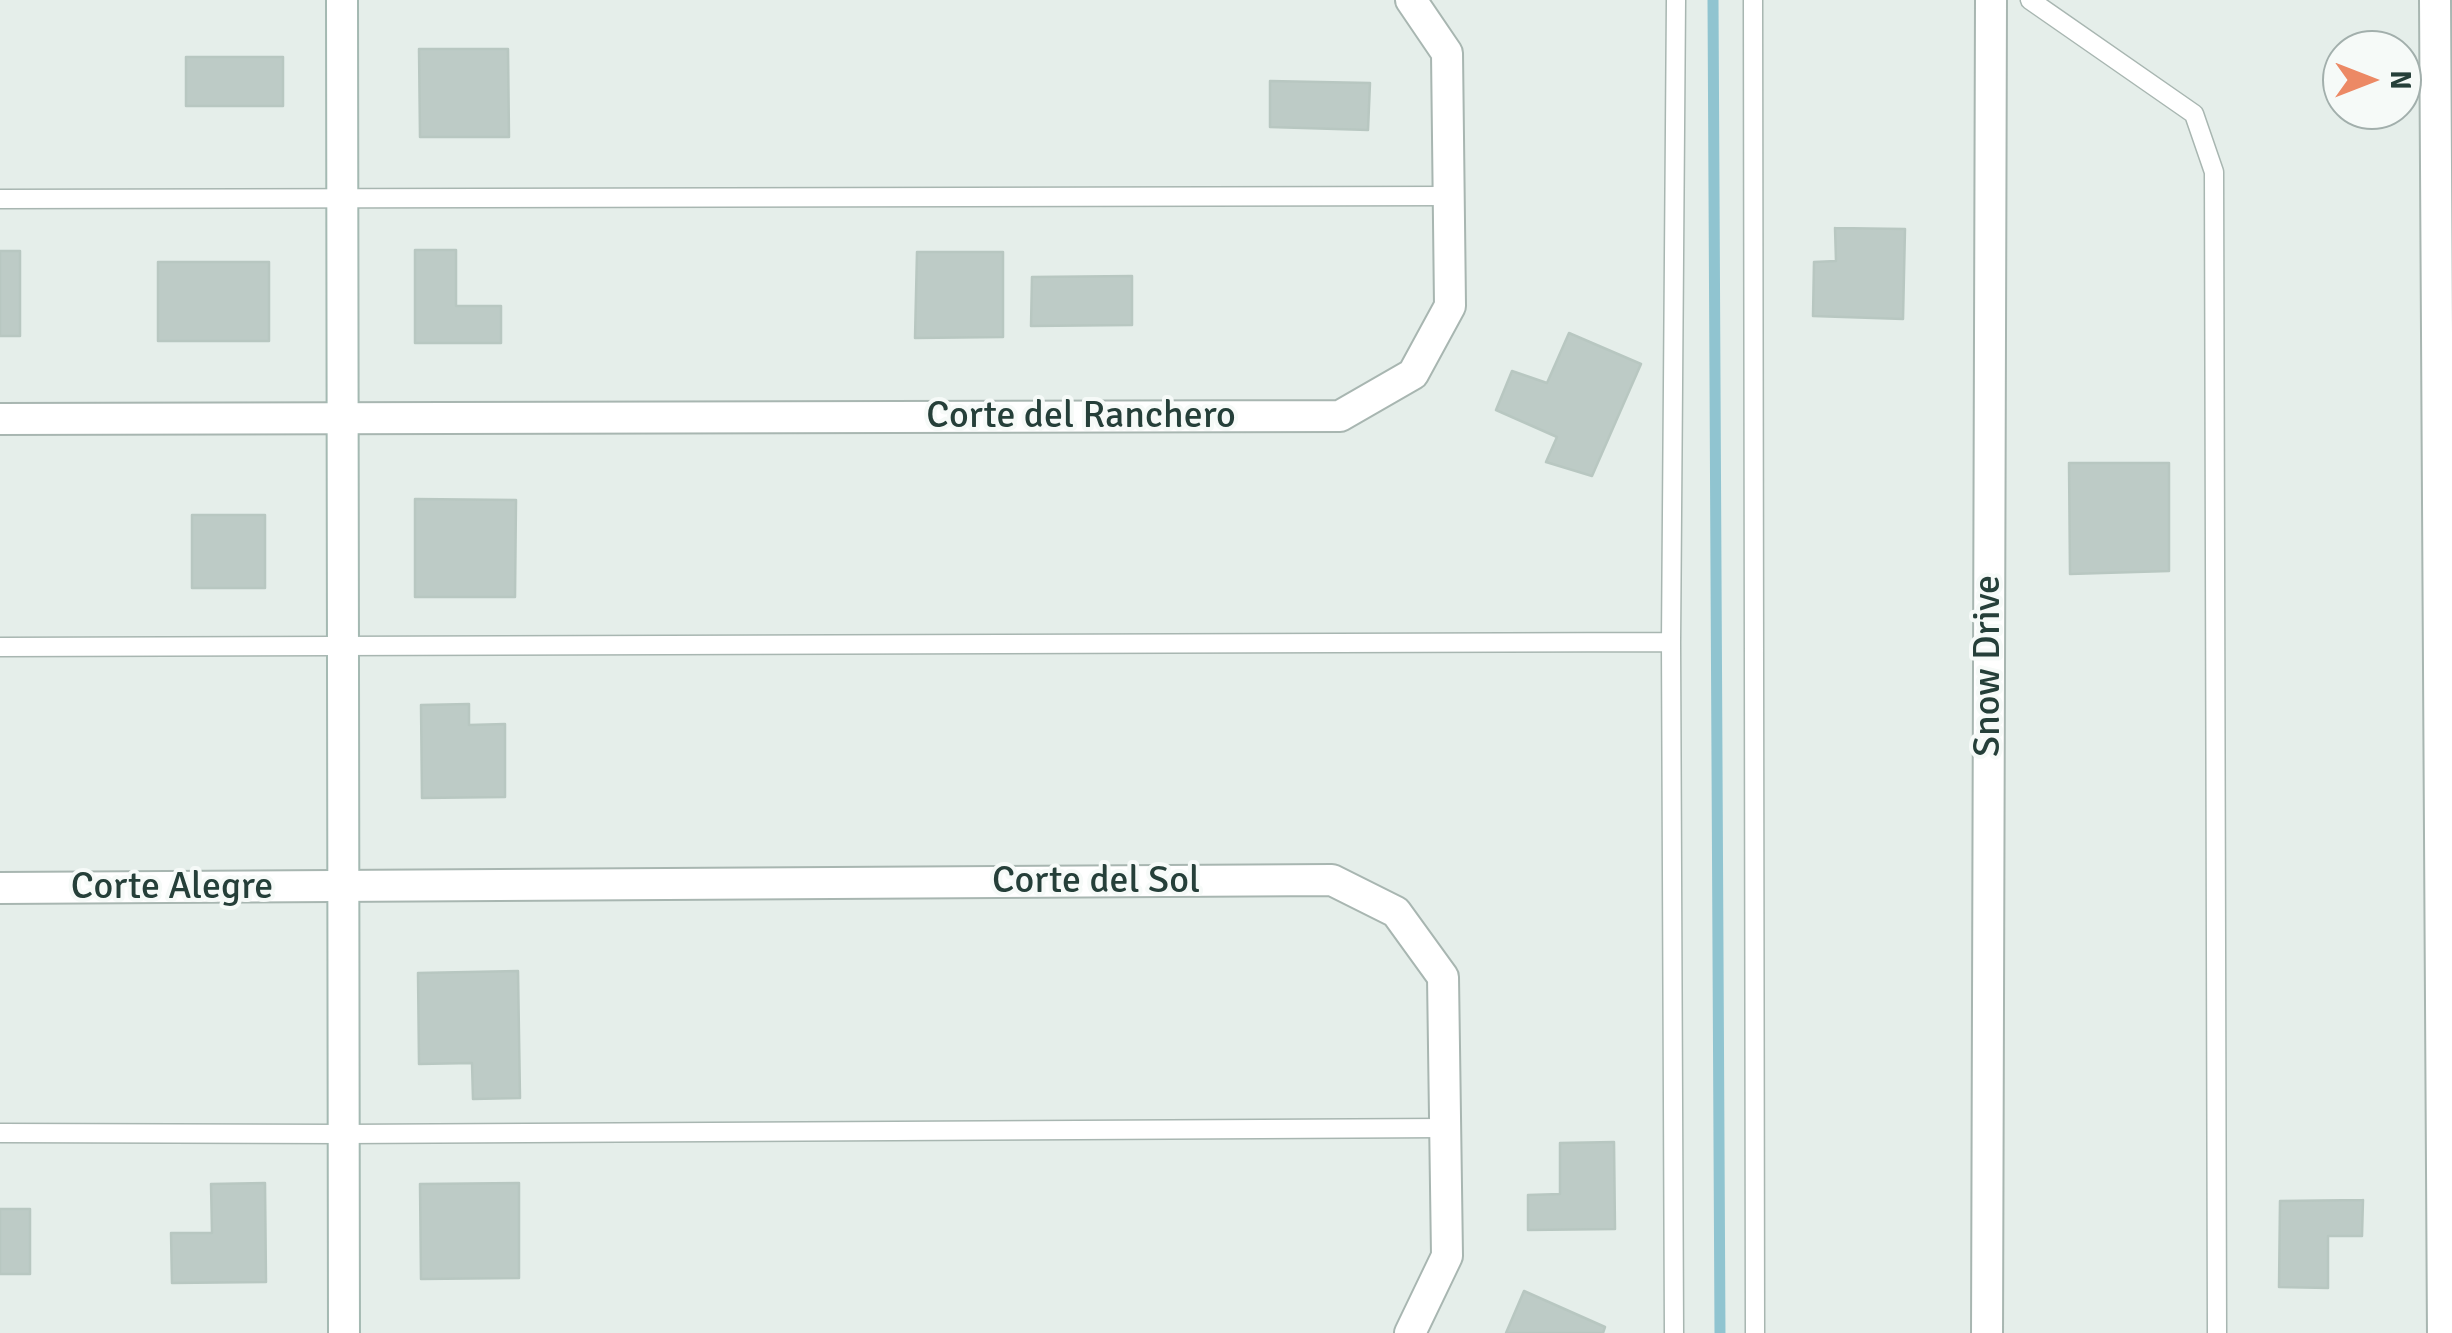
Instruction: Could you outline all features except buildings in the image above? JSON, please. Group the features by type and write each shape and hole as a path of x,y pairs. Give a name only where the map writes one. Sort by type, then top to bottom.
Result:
{"street":[{"path":"342,0 344,1333"},
{"name":"Corte del Ranchero","path":"0,419 1340,416 1413,374 1450,306 1447,52 1410,0"},
{"name":"Snow Drive","path":"1987,1333 1991,0"},
{"path":"2436,0 2444,1333"},
{"name":"Corte del Sol","path":"344,888 1332,880 1396,912 1443,977 1447,1256 1410,1333"},
{"name":"Corte Alegre","path":"0,888 344,888"}],"lane":[{"path":"1674,1333 1671,642 1676,0"},
{"path":"1753,0 1755,1333"},
{"path":"2030,0 2194,114 2214,172 2217,1333"},
{"path":"0,199 1450,196"},
{"path":"0,647 1671,642"},
{"path":"0,1133 1446,1128"}],"waterway":[{"path":"1713,0 1720,1333"}]}
